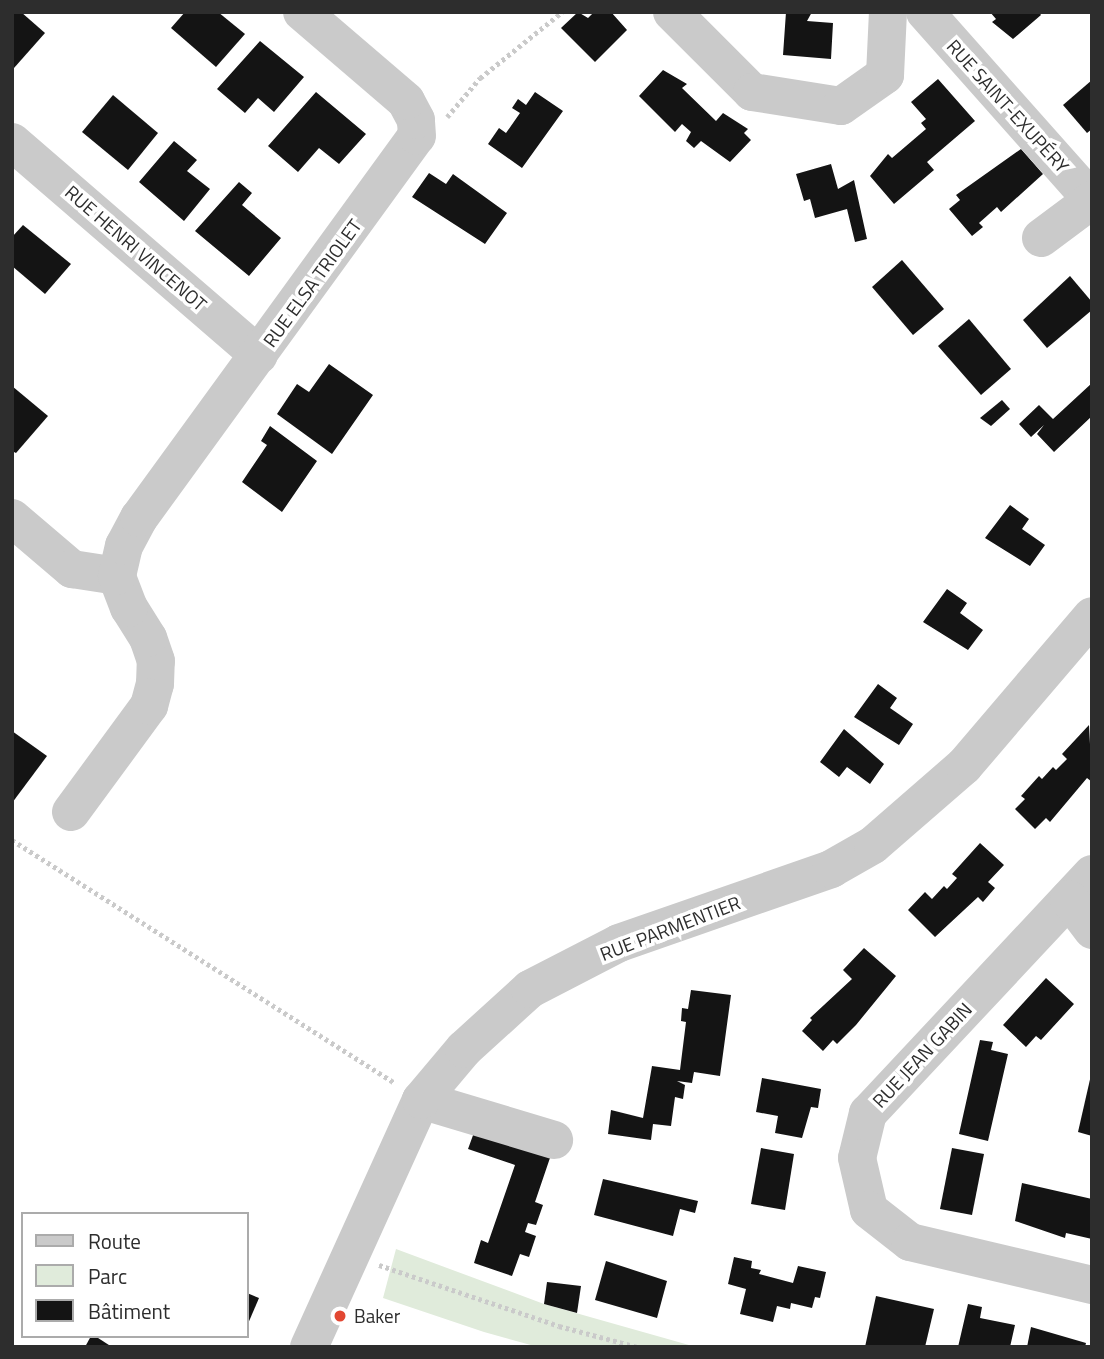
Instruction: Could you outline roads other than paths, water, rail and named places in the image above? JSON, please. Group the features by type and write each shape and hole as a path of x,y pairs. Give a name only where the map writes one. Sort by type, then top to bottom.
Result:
{"street":[{"name":"RUE ELSA TRIOLET","path":"117,576 124,546 139,518 429,126 406,102 303,12"},
{"path":"672,12 751,92 841,106 885,75 932,21"},
{"path":"885,75 888,12"},
{"name":"RUE SAINT-EXUPÉRY","path":"932,21 1092,200 1041,238"},
{"name":"RUE HENRI VINCENOT","path":"12,142 259,355"},
{"path":"12,518 72,569 117,576 129,608 148,638 156,661 155,684 149,706 71,812"},
{"name":"RUE PARMENTIER","path":"309,1347 373,1262 421,1100 464,1049 530,989 619,943 831,869 873,845 964,766 1092,616"},
{"path":"1080,886 1092,930"},
{"name":"RUE JEAN GABIN","path":"1080,886 868,1113 858,1158 869,1210 910,1242 1092,1285"},
{"path":"421,1100 554,1140"}],"place":[{"name":"Baker","path":"340,1316"}]}
